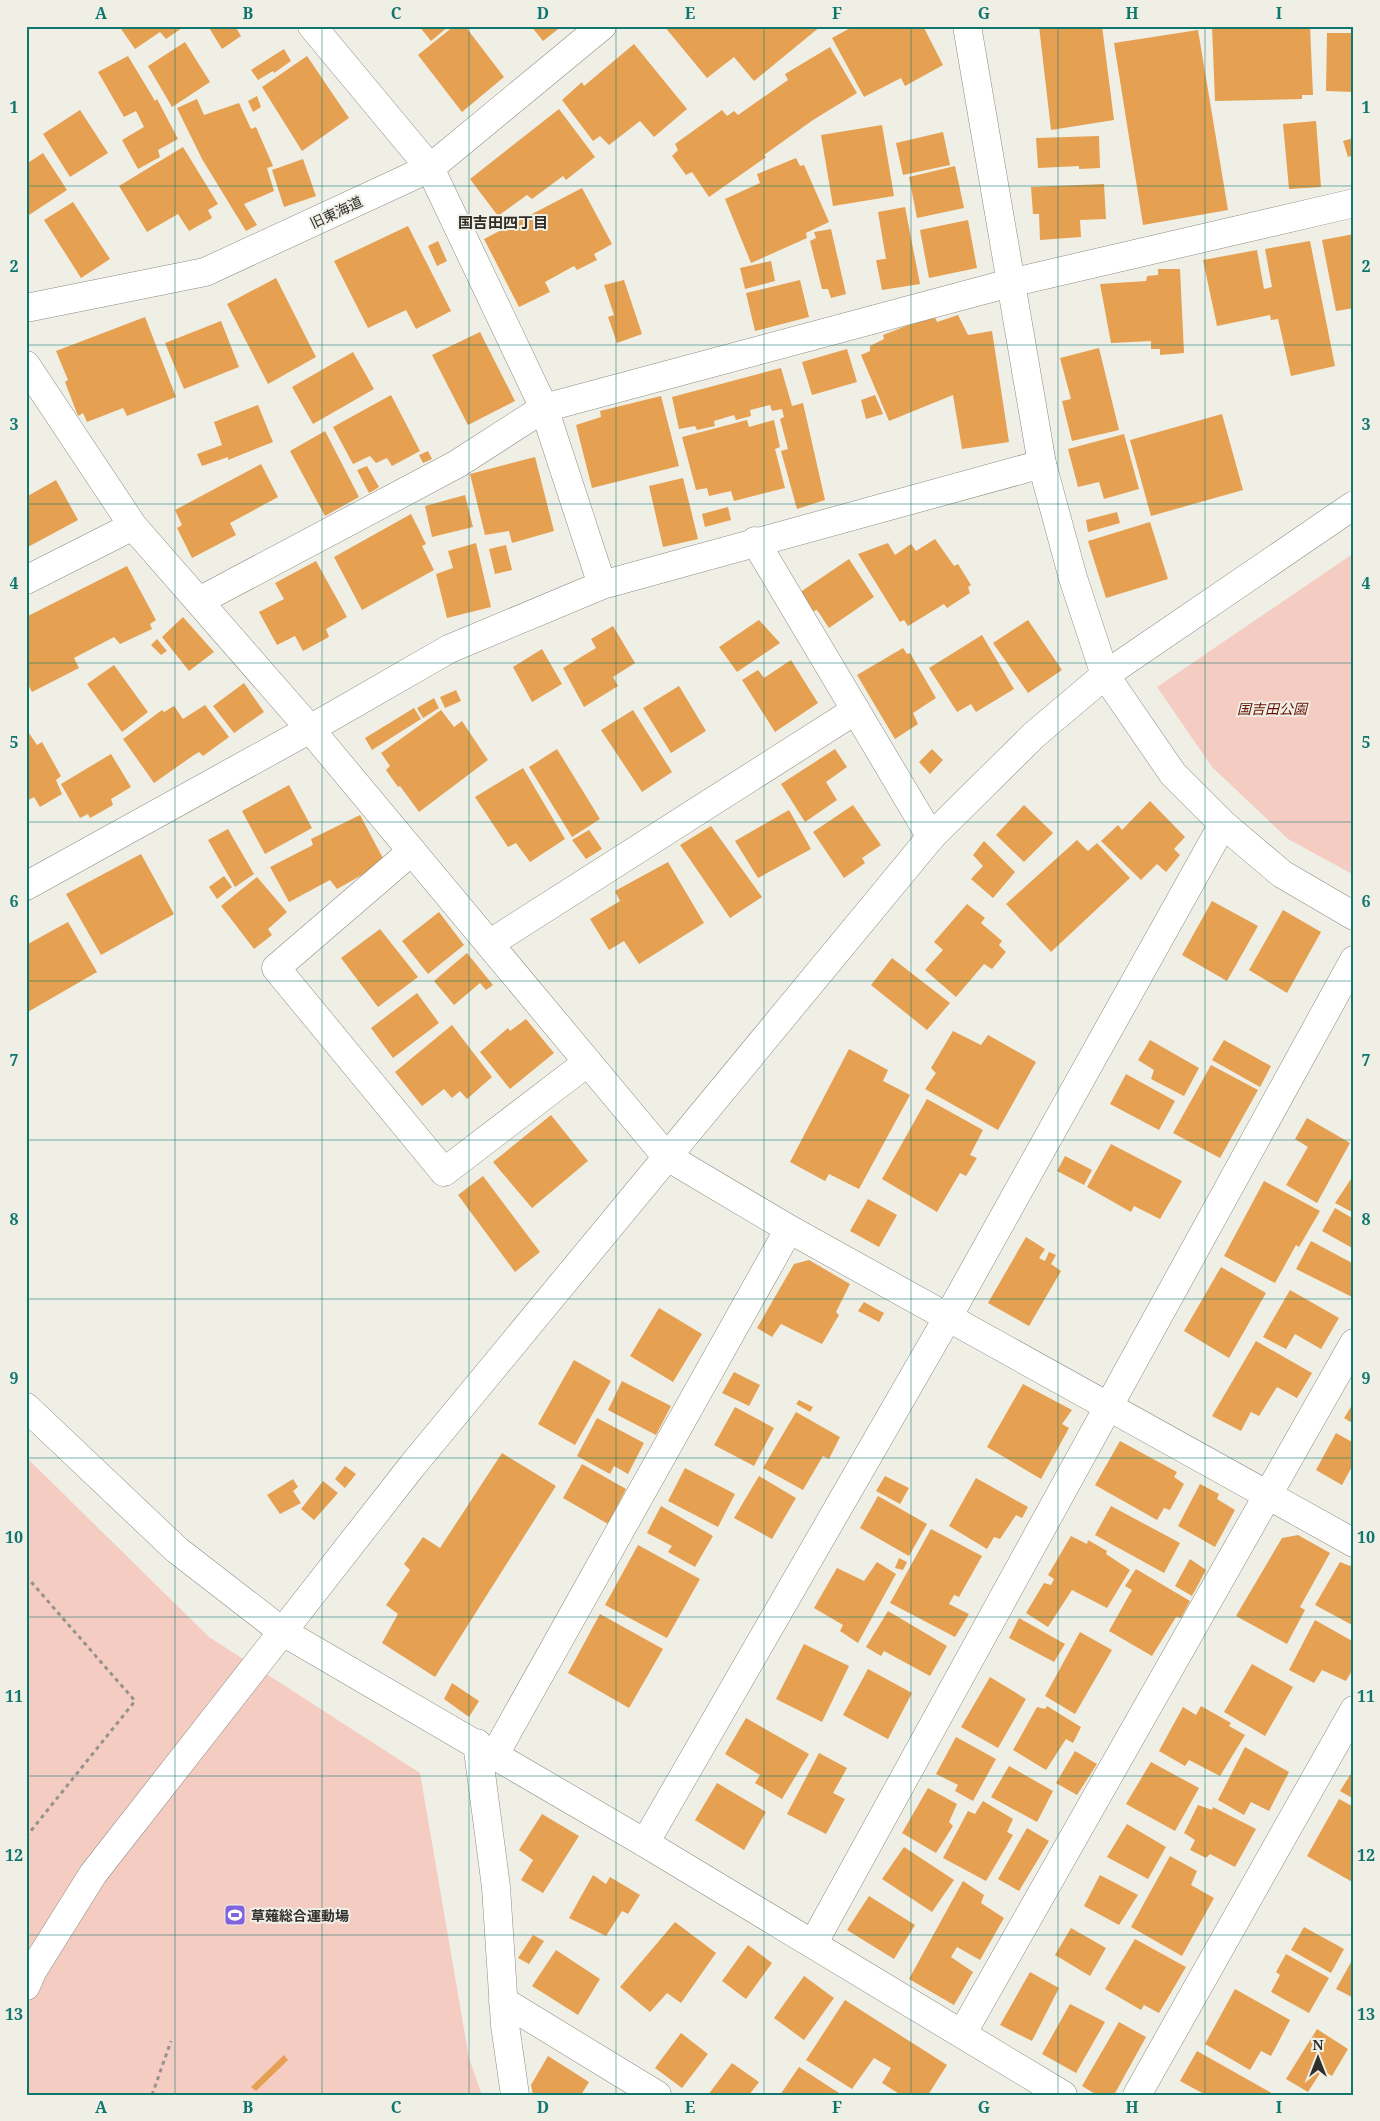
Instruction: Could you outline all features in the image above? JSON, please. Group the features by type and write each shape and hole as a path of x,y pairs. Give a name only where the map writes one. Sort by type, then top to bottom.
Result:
{"street":[{"path":"312,26 430,168 544,408 602,585"},
{"name":"旧東海道","path":"26,308 205,272 430,168 602,26"},
{"path":"967,26 1042,464 1073,578 1105,675 1173,774 1223,824 1282,874 1354,916"},
{"path":"199,601 457,464 544,408 1010,283 1354,202"},
{"path":"26,365 133,526 310,729 666,1156 789,1230 1354,1543"},
{"path":"26,886 310,729 448,649 602,585 756,541 1042,464"},
{"path":"26,1986 33,1970 93,1874 418,1459 931,837 1034,735 1105,675 1354,505"},
{"path":"26,580 133,526"},
{"path":"756,541 931,837"},
{"path":"489,944 856,710"},
{"path":"645,1843 948,1317 1223,824"},
{"path":"412,851 276,968 444,1172 588,1062"},
{"path":"813,1944 1107,1406 1354,960"},
{"path":"515,2095 503,2001 486,1748 789,1230"},
{"path":"962,2034 1354,1343"},
{"path":"26,1407 177,1550 283,1632 486,1748 1063,2095"},
{"path":"1137,2095 1354,1710"},
{"path":"503,2001 657,2095"}],"path":[{"path":"26,1576 134,1701 26,1837"},
{"path":"152,2095 171,2041"}],"green space":[{"name":"国吉田公園","path":"1354,553 1354,875 1288,839 1212,767 1157,687"},
{"name":"草薙総合運動場","path":"26,1457 209,1637 420,1773 469,2058 482,2095 26,2095"}],"building":[{"path":"119,26 185,26 166,39 160,32 135,49"},
{"path":"208,26 235,26 241,36 222,49"},
{"path":"419,26 449,26 431,41"},
{"path":"454,26 465,26 504,77 462,112 418,55"},
{"path":"531,26 562,26 543,41"},
{"path":"664,26 821,26 754,81 734,57 707,78"},
{"path":"854,26 923,26 943,65 905,86 901,78 864,97 832,38"},
{"path":"1039,26 1102,26 1114,120 1051,130"},
{"path":"1310,26 1313,95 1302,95 1302,99 1215,101 1212,27"},
{"path":"1198,30 1228,210 1143,225 1114,43"},
{"path":"1327,33 1354,33 1354,92 1326,91"},
{"path":"185,42 210,82 172,107 148,66"},
{"path":"634,44 687,109 654,137 640,121 609,145 600,136 593,141 562,100 582,82 584,86"},
{"path":"830,47 857,93 813,120 764,155 766,157 709,197 692,172 686,175 672,156 678,150 675,144 722,110 727,116 734,111 738,115 788,80 785,74"},
{"path":"284,49 291,61 274,73 273,71 258,80 251,70"},
{"path":"128,56 155,101 157,99 178,139 158,150 160,157 138,169 122,140 144,127 136,111 124,117 98,72"},
{"path":"307,56 349,118 302,151 262,87"},
{"path":"257,96 261,107 253,112 248,101"},
{"path":"197,99 204,115 239,103 251,129 256,127 273,166 267,168 274,191 244,204 257,225 246,231 202,159 177,108"},
{"path":"559,109 595,157 566,180 563,176 532,199 527,195 498,216 470,179"},
{"path":"80,110 108,153 70,177 43,134"},
{"path":"1316,121 1321,187 1289,189 1283,124"},
{"path":"882,125 894,196 833,206 821,135"},
{"path":"943,132 950,165 903,175 896,143"},
{"path":"1099,136 1100,168 1079,169 1079,166 1038,168 1036,138"},
{"path":"1354,138 1354,155 1348,157 1343,141"},
{"path":"183,147 218,204 208,210 212,218 189,231 178,214 147,232 119,186"},
{"path":"43,153 67,190 26,217 26,164"},
{"path":"796,158 800,166 804,165 829,222 806,233 807,238 751,263 725,199 760,183 757,174"},
{"path":"303,159 316,196 284,207 272,170"},
{"path":"955,166 964,208 917,218 909,177"},
{"path":"1104,184 1106,219 1080,220 1081,237 1040,240 1039,214 1033,214 1031,187"},
{"path":"582,188 612,244 594,254 597,260 577,270 574,266 545,282 550,292 519,307 484,239"},
{"path":"73,202 110,259 81,278 44,220"},
{"path":"905,207 920,284 882,290 876,260 886,259 878,212"},
{"path":"968,220 977,268 929,278 920,230"},
{"path":"408,226 451,311 416,329 406,310 368,328 334,261"},
{"path":"831,229 846,294 831,298 828,289 822,289 810,241 816,238 814,232"},
{"path":"1354,234 1354,308 1336,311 1322,240"},
{"path":"438,241 447,261 437,266 428,246"},
{"path":"1310,241 1335,366 1291,376 1278,319 1271,320 1270,315 1217,326 1203,260 1257,250 1264,289 1272,287 1265,249"},
{"path":"771,261 775,281 745,289 740,268"},
{"path":"1158,269 1180,269 1184,353 1160,355 1160,349 1151,349 1151,341 1111,343 1100,284 1146,281 1147,276 1158,275"},
{"path":"276,278 316,357 268,384 227,304"},
{"path":"624,280 642,334 617,343 608,317 614,315 604,285"},
{"path":"800,280 809,317 755,331 746,293"},
{"path":"934,315 937,322 958,315 968,335 992,331 1009,442 962,449 953,395 889,421 861,355 870,351 870,346 884,339 883,335"},
{"path":"145,317 176,397 127,416 123,408 87,422 83,413 78,416 65,382 68,380 56,351"},
{"path":"221,321 239,367 184,389 165,343"},
{"path":"480,332 515,401 468,425 432,355"},
{"path":"1099,348 1119,430 1072,441 1062,401 1071,399 1060,358"},
{"path":"847,349 857,382 812,395 802,362"},
{"path":"353,352 374,389 313,424 292,387"},
{"path":"781,368 792,406 803,403 825,500 797,509 781,451 788,449 780,419 784,417 782,409 772,411 770,405 750,410 751,416 736,420 734,415 714,421 715,426 697,430 695,426 679,429 672,397"},
{"path":"391,395 420,451 392,466 387,458 376,463 370,456 353,464 333,427"},
{"path":"875,395 883,414 866,419 861,400"},
{"path":"661,396 679,466 592,488 576,425 601,417 600,411"},
{"path":"258,405 273,442 228,460 228,457 202,466 197,454 222,445 214,422"},
{"path":"1222,414 1243,490 1151,516 1130,440"},
{"path":"747,420 749,427 774,420 780,447 775,449 785,488 734,501 731,491 709,496 707,488 696,490 682,437"},
{"path":"325,431 359,497 325,516 290,451"},
{"path":"1124,434 1139,489 1104,499 1099,482 1078,487 1068,449"},
{"path":"428,451 432,459 423,463 419,455"},
{"path":"535,457 554,531 512,543 509,531 485,535 470,474"},
{"path":"261,464 278,497 230,523 236,535 192,558 177,528 182,525 175,510"},
{"path":"367,466 379,487 369,493 357,470"},
{"path":"683,478 698,539 663,547 649,486"},
{"path":"56,480 78,520 26,548 26,497"},
{"path":"465,495 473,527 432,537 425,506"},
{"path":"728,507 731,520 705,527 702,514"},
{"path":"1117,512 1120,523 1088,532 1086,520"},
{"path":"411,514 426,544 422,546 434,570 362,610 334,557"},
{"path":"1150,522 1168,579 1106,598 1088,541"},
{"path":"935,539 954,566 958,564 971,585 968,587 970,593 947,608 944,604 908,626 904,620 900,622 858,554 888,543 895,555 911,544 916,551"},
{"path":"476,543 491,607 447,618 436,574 453,568 448,551"},
{"path":"506,545 512,570 495,574 489,549"},
{"path":"849,559 874,597 829,628 817,610 811,612 799,593"},
{"path":"316,561 347,617 326,629 329,637 303,651 295,636 277,645 259,612 284,599 275,583"},
{"path":"127,566 156,620 150,624 152,629 120,644 114,637 74,658 79,668 32,692 26,681 26,617"},
{"path":"183,617 214,652 189,671 162,637"},
{"path":"759,620 780,643 737,672 719,647"},
{"path":"1028,620 1062,670 1028,693 993,643"},
{"path":"613,626 635,663 613,677 618,686 584,707 563,668 596,648 591,639"},
{"path":"982,635 1014,689 976,712 971,704 957,712 929,668"},
{"path":"157,639 167,651 161,655 151,645"},
{"path":"903,648 907,654 910,653 936,698 913,713 918,724 895,739 857,675"},
{"path":"542,649 562,684 532,702 513,667"},
{"path":"791,660 818,703 775,732 742,680 758,670 764,678"},
{"path":"114,665 148,712 122,732 87,684"},
{"path":"244,683 264,712 234,733 213,706"},
{"path":"679,686 706,731 671,753 643,708"},
{"path":"456,690 461,701 445,708 440,697"},
{"path":"434,698 439,708 423,718 417,708"},
{"path":"205,705 229,737 203,756 199,752 194,755 154,783 123,739 162,710 164,712 174,706 183,719"},
{"path":"414,708 421,719 372,750 365,738"},
{"path":"441,710 454,727 462,721 488,760 419,812 386,770 390,766 381,753"},
{"path":"633,710 672,772 642,792 601,730"},
{"path":"29,733 37,745 42,742 61,776 56,780 62,794 40,807 34,797 27,801 26,799 26,735"},
{"path":"557,749 600,819 572,837 529,767"},
{"path":"835,749 847,767 826,782 837,800 805,822 781,784"},
{"path":"932,749 943,760 930,774 919,762"},
{"path":"111,754 131,787 111,799 113,805 90,818 88,814 80,818 61,784"},
{"path":"523,768 565,839 530,862 516,843 508,847 475,797"},
{"path":"289,785 312,828 265,854 242,811"},
{"path":"1150,801 1185,837 1174,849 1180,855 1166,872 1157,864 1141,880 1101,841 1118,825 1122,830"},
{"path":"853,805 881,845 862,858 865,863 844,878 813,832"},
{"path":"1024,805 1053,833 1024,862 996,835"},
{"path":"789,810 811,849 758,878 735,841"},
{"path":"360,815 385,862 337,889 330,880 289,902 270,867 313,845 311,839"},
{"path":"711,826 762,897 730,918 680,845"},
{"path":"228,829 254,874 235,887 208,840"},
{"path":"589,830 602,849 586,859 572,840"},
{"path":"1077,840 1088,851 1097,843 1130,878 1051,952 1006,904"},
{"path":"984,841 1015,872 993,898 971,879 983,866 973,855"},
{"path":"141,854 174,914 101,955 66,894"},
{"path":"668,862 704,923 639,964 624,941 609,950 590,919 620,901 615,891"},
{"path":"224,876 232,887 217,899 209,887"},
{"path":"257,877 287,912 268,929 272,935 254,949 221,906"},
{"path":"1212,901 1258,926 1227,981 1182,955"},
{"path":"967,904 985,918 981,923 1002,941 999,945 1006,952 992,969 984,964 956,997 925,970 943,950 934,942"},
{"path":"1283,910 1321,932 1287,993 1249,970"},
{"path":"439,912 464,945 428,974 402,941"},
{"path":"68,922 97,972 26,1013 26,945"},
{"path":"380,929 418,977 378,1007 341,958"},
{"path":"467,953 493,985 486,990 480,983 454,1005 434,981"},
{"path":"892,958 950,1003 927,1030 871,985"},
{"path":"417,993 439,1023 393,1058 371,1028"},
{"path":"526,1019 554,1053 510,1089 480,1052 508,1028 510,1031"},
{"path":"452,1025 492,1077 467,1099 460,1091 452,1098 444,1089 422,1106 395,1072"},
{"path":"953,1031 981,1045 988,1035 1036,1062 998,1130 925,1089 936,1073 931,1068"},
{"path":"1150,1040 1199,1068 1184,1096 1151,1079 1154,1070 1138,1060"},
{"path":"1224,1040 1271,1066 1260,1087 1212,1060"},
{"path":"849,1049 888,1070 883,1081 910,1095 859,1189 829,1174 825,1181 790,1162"},
{"path":"1211,1065 1258,1090 1220,1158 1173,1133"},
{"path":"1126,1074 1175,1101 1159,1130 1110,1104"},
{"path":"927,1099 983,1130 970,1155 977,1158 966,1176 960,1173 937,1212 882,1179"},
{"path":"551,1115 588,1161 532,1208 493,1162"},
{"path":"1307,1118 1350,1143 1317,1203 1286,1185 1308,1147 1295,1139"},
{"path":"1111,1144 1182,1181 1160,1219 1134,1206 1131,1212 1087,1187"},
{"path":"1065,1156 1092,1170 1084,1185 1057,1171"},
{"path":"483,1176 540,1252 515,1272 458,1195"},
{"path":"1354,1176 1354,1213 1335,1203"},
{"path":"1264,1181 1320,1211 1299,1247 1296,1245 1275,1283 1224,1256"},
{"path":"868,1199 897,1215 879,1247 850,1231"},
{"path":"1335,1208 1354,1219 1354,1249 1322,1231"},
{"path":"1026,1237 1045,1249 1039,1258 1045,1261 1049,1252 1056,1255 1051,1264 1061,1271 1029,1326 988,1303"},
{"path":"1311,1241 1354,1264 1354,1293 1352,1297 1296,1269"},
{"path":"809,1260 850,1284 836,1312 839,1315 822,1344 781,1324 772,1337 757,1328 794,1264"},
{"path":"1221,1267 1266,1293 1229,1358 1184,1331"},
{"path":"1290,1290 1339,1318 1321,1349 1295,1334 1286,1349 1263,1337"},
{"path":"864,1302 884,1313 879,1322 858,1311"},
{"path":"659,1308 702,1334 673,1382 630,1356"},
{"path":"1256,1341 1312,1373 1297,1398 1277,1387 1259,1416 1251,1412 1241,1431 1212,1416"},
{"path":"574,1360 611,1381 575,1445 538,1424"},
{"path":"734,1372 760,1385 749,1406 722,1393"},
{"path":"622,1381 671,1406 656,1435 608,1410"},
{"path":"1023,1384 1072,1410 1062,1424 1069,1428 1041,1479 987,1447"},
{"path":"799,1400 813,1407 810,1412 796,1404"},
{"path":"1354,1402 1354,1424 1344,1418"},
{"path":"735,1407 774,1428 754,1466 714,1445"},
{"path":"796,1412 840,1437 829,1459 823,1456 803,1490 763,1468"},
{"path":"597,1418 644,1443 628,1474 614,1466 610,1474 577,1456"},
{"path":"1336,1433 1354,1443 1354,1463 1342,1485 1316,1470"},
{"path":"1120,1441 1177,1472 1174,1477 1184,1484 1170,1510 1164,1508 1157,1520 1095,1485"},
{"path":"502,1453 556,1486 435,1677 382,1643 398,1614 386,1605 410,1570 404,1564 423,1537 440,1548"},
{"path":"582,1464 626,1489 608,1524 563,1498"},
{"path":"345,1466 356,1474 345,1488 335,1479"},
{"path":"685,1468 735,1494 718,1527 668,1501"},
{"path":"759,1476 796,1498 772,1539 734,1518"},
{"path":"885,1476 909,1488 900,1504 876,1491"},
{"path":"976,1478 1028,1507 1022,1518 1016,1515 1000,1539 994,1537 987,1549 949,1526"},
{"path":"293,1479 298,1487 293,1491 301,1503 280,1514 267,1495"},
{"path":"323,1481 338,1493 314,1520 301,1509"},
{"path":"1200,1484 1219,1494 1217,1499 1235,1510 1215,1547 1178,1526"},
{"path":"878,1496 927,1524 909,1556 860,1528"},
{"path":"661,1506 713,1536 695,1567 668,1552 672,1546 647,1533"},
{"path":"1111,1506 1180,1543 1164,1573 1095,1535"},
{"path":"931,1529 982,1556 959,1597 954,1595 949,1604 969,1614 955,1637 890,1603"},
{"path":"1298,1535 1330,1553 1300,1607 1305,1610 1287,1644 1236,1616 1282,1538"},
{"path":"1071,1536 1087,1544 1088,1540 1107,1551 1106,1554 1130,1570 1107,1608 1072,1590 1048,1627 1026,1613 1044,1583 1051,1585 1054,1579 1048,1575"},
{"path":"638,1545 700,1579 667,1638 605,1605"},
{"path":"899,1558 907,1562 903,1570 895,1568"},
{"path":"1190,1559 1206,1570 1192,1596 1175,1586"},
{"path":"877,1562 896,1574 858,1643 840,1631 843,1625 814,1608 837,1568 864,1581"},
{"path":"1340,1562 1350,1566 1354,1565 1354,1626 1315,1605"},
{"path":"1136,1569 1190,1601 1181,1618 1176,1617 1152,1656 1109,1631 1132,1590 1125,1586"},
{"path":"888,1611 947,1646 930,1676 884,1651 881,1656 866,1647"},
{"path":"600,1614 663,1649 629,1708 568,1673"},
{"path":"1019,1618 1065,1644 1054,1662 1009,1638"},
{"path":"1315,1620 1354,1642 1354,1667 1346,1681 1322,1670 1314,1683 1289,1670"},
{"path":"1080,1632 1112,1650 1075,1714 1045,1696"},
{"path":"804,1644 849,1666 822,1722 776,1699"},
{"path":"1252,1664 1293,1687 1265,1736 1224,1712"},
{"path":"868,1669 912,1693 888,1739 843,1715"},
{"path":"990,1677 1026,1699 998,1748 961,1727"},
{"path":"452,1683 479,1701 469,1717 444,1699"},
{"path":"1047,1706 1081,1727 1073,1743 1066,1739 1046,1770 1013,1750 1037,1707 1045,1709"},
{"path":"1201,1706 1231,1723 1229,1726 1245,1735 1220,1776 1189,1760 1185,1766 1159,1751 1183,1707 1196,1715"},
{"path":"746,1718 809,1754 782,1799 755,1783 760,1775 725,1754"},
{"path":"956,1737 996,1759 973,1801 955,1791 958,1785 936,1774"},
{"path":"1245,1747 1289,1772 1269,1811 1251,1802 1244,1815 1218,1800"},
{"path":"1075,1751 1097,1764 1077,1795 1056,1783"},
{"path":"819,1753 847,1768 833,1793 845,1799 826,1834 787,1814"},
{"path":"1151,1762 1199,1788 1175,1831 1126,1804"},
{"path":"1009,1766 1053,1791 1037,1822 991,1797"},
{"path":"1352,1772 1354,1773 1354,1799 1340,1791"},
{"path":"717,1783 766,1812 744,1850 695,1820"},
{"path":"928,1788 957,1804 949,1822 953,1826 936,1853 902,1833"},
{"path":"1339,1799 1354,1807 1354,1883 1307,1856"},
{"path":"983,1801 1013,1819 1007,1832 1013,1835 986,1881 943,1858 968,1811 975,1814"},
{"path":"1198,1805 1212,1810 1213,1807 1256,1829 1235,1867 1210,1854 1206,1858 1190,1850 1195,1840 1184,1833"},
{"path":"542,1814 579,1836 543,1893 521,1880 533,1860 519,1850"},
{"path":"1127,1824 1166,1847 1148,1879 1107,1857"},
{"path":"1027,1828 1049,1841 1019,1891 998,1879"},
{"path":"904,1847 954,1880 932,1912 882,1879"},
{"path":"1170,1856 1197,1871 1191,1885 1214,1898 1182,1956 1131,1927"},
{"path":"593,1875 606,1884 610,1877 640,1895 628,1914 622,1911 606,1936 569,1918"},
{"path":"1100,1875 1138,1895 1119,1925 1084,1906"},
{"path":"963,1881 984,1895 981,1903 1004,1918 980,1960 957,1947 951,1957 973,1972 954,2005 909,1979"},
{"path":"869,1896 915,1925 894,1959 847,1930"},
{"path":"675,1922 716,1953 681,2003 667,1993 650,2012 620,1987"},
{"path":"1304,1927 1344,1949 1331,1973 1291,1950"},
{"path":"1071,1928 1106,1948 1090,1976 1055,1955"},
{"path":"533,1935 544,1941 529,1964 518,1958"},
{"path":"1135,1939 1186,1967 1159,2013 1144,2005 1141,2010 1105,1989"},
{"path":"748,1945 772,1963 746,1999 722,1981"},
{"path":"556,1950 600,1979 578,2015 532,1986"},
{"path":"1286,1954 1329,1978 1309,2013 1271,1992 1280,1975 1276,1972"},
{"path":"1354,1957 1354,1998 1336,1989"},
{"path":"1030,1972 1059,1988 1032,2041 1000,2025"},
{"path":"804,1976 834,1998 804,2040 774,2018"},
{"path":"1235,1989 1290,2020 1271,2056 1261,2051 1250,2070 1205,2044"},
{"path":"845,2000 947,2065 928,2095 901,2095 882,2083 891,2068 874,2058 852,2089 806,2060"},
{"path":"1070,2004 1105,2022 1076,2073 1042,2054"},
{"path":"1119,2022 1146,2037 1114,2095 1097,2095 1082,2086"},
{"path":"1317,2029 1348,2049 1332,2076 1322,2070 1308,2092 1286,2079"},
{"path":"681,2033 708,2054 682,2088 655,2068"},
{"path":"1197,2051 1275,2095 1206,2095 1180,2081"},
{"path":"284,2055 288,2060 256,2091 251,2087"},
{"path":"548,2056 589,2082 581,2095 533,2095 531,2085"},
{"path":"732,2063 759,2082 749,2095 708,2095"},
{"path":"799,2067 842,2095 780,2095"}],"place":[{"name":"草薙総合運動場","path":"235,1915"}],"district":[{"name":"国吉田四丁目","path":"503,222"}]}
